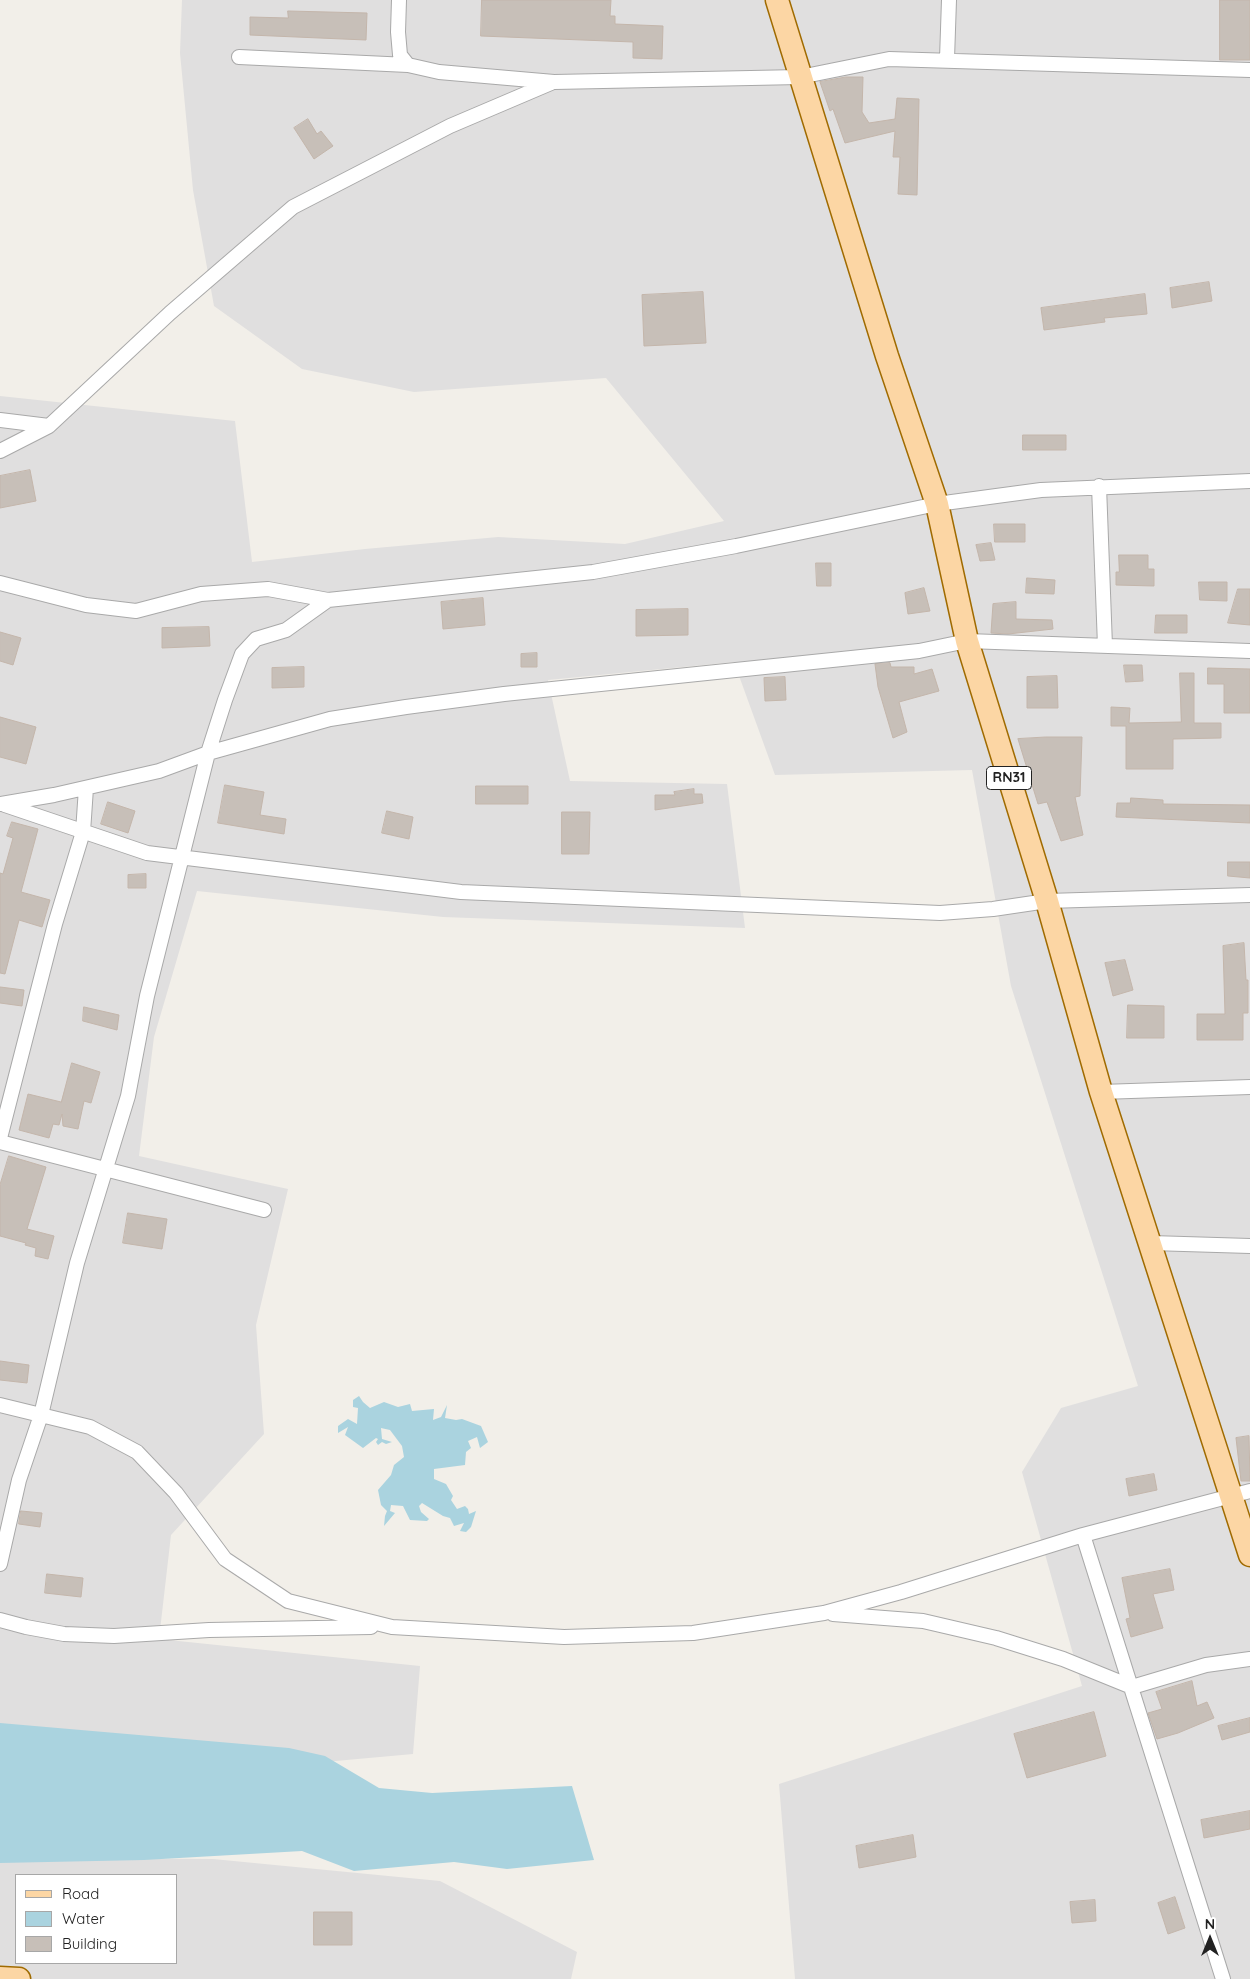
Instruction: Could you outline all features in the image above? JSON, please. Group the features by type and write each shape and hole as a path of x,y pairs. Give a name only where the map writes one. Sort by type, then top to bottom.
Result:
{"main road":[{"name":"RN31","path":"777,0 886,356 937,504 967,641 1047,901 1101,1092 1151,1243 1240,1493 1250,1555"},
{"path":"0,1978 19,1979"}],"street":[{"path":"399,0 398,32 400,55 408,65"},
{"path":"947,59 948,0"},
{"path":"239,57 408,65 439,72 554,82 800,77 889,59 947,59 1250,70"},
{"path":"0,451 49,426 170,312 293,207 450,126 554,82"},
{"path":"0,420 49,426"},
{"path":"0,583 86,605 136,610 201,594 268,589 328,600 593,572 736,546 937,504 1041,490 1099,486 1250,481"},
{"path":"1099,486 1105,646"},
{"path":"0,1564 19,1480 41,1415 77,1263 128,1096 147,996 208,753 225,700 242,654 256,639 286,630 328,600"},
{"path":"1,804 86,788 159,771 208,753 330,719 406,706 919,651 967,641 1250,651"},
{"path":"0,1138 55,924 83,832 86,788"},
{"path":"1,804 147,853 471,893 940,912 1047,901 1250,895"},
{"path":"1101,1092 1250,1087"},
{"path":"0,1142 264,1210"},
{"path":"1151,1243 1250,1246"},
{"path":"0,1405 90,1427 137,1452 176,1493 225,1559 288,1601 392,1627"},
{"path":"0,1620 26,1628 64,1634 114,1636 208,1630 392,1627 564,1637 693,1633 824,1613 901,1592 1083,1535 1240,1493"},
{"path":"1083,1535 1223,1979"},
{"path":"824,1613 923,1622 996,1638 1063,1659 1132,1687 1206,1664 1250,1658"}],"shaded area":[{"path":"182,0 1250,0 1250,1979 795,1979 779,1784 1082,1686 1022,1472 1061,1408 1138,1386 1011,986 972,770 775,775 734,662 548,680 570,781 727,784 745,928 443,917 197,891 154,1037 139,1156 288,1189 256,1325 264,1434 171,1535 159,1639 420,1666 413,1754 225,1771 0,1753 0,396 235,421 252,562 365,549 498,537 625,544 724,521 606,378 414,392 302,369 214,306 193,190 180,53"},
{"path":"0,1858 213,1859 440,1881 577,1952 571,1979 0,1979"}],"water":[{"path":"359,1396 370,1408 384,1402 398,1407 410,1404 412,1411 434,1409 433,1420 441,1417 447,1405 445,1418 462,1419 481,1426 488,1442 480,1448 477,1437 468,1441 471,1448 466,1452 465,1465 434,1469 434,1479 446,1484 453,1496 451,1500 457,1509 465,1506 469,1514 476,1511 471,1527 466,1532 460,1531 464,1523 454,1526 450,1518 443,1516 422,1503 419,1506 421,1512 429,1519 427,1521 410,1520 403,1506 391,1505 390,1511 395,1513 384,1526 387,1511 381,1505 378,1490 391,1475 394,1465 404,1457 402,1446 390,1430 381,1428 382,1439 392,1442 386,1444 382,1442 378,1445 376,1442 378,1439 376,1438 363,1448 345,1435 348,1427 338,1433 338,1426 348,1419 357,1424 358,1408 353,1407 353,1400"},
{"path":"0,1723 289,1748 325,1756 379,1788 432,1793 572,1786 594,1860 507,1869 454,1862 354,1871 302,1851 144,1860 0,1863"}],"building":[{"path":"482,0 611,0 610,16 615,16 615,24 663,26 662,59 633,58 633,42 481,36"},
{"path":"1220,0 1250,0 1250,60 1220,60"},
{"path":"288,11 367,13 366,40 250,35 250,17 288,18"},
{"path":"846,77 863,77 862,112 869,123 895,119 897,98 919,99 917,195 898,194 900,157 893,157 895,131 845,143 833,109 830,111 820,82"},
{"path":"308,119 317,134 321,131 333,146 314,159 294,128"},
{"path":"1209,282 1212,301 1172,308 1170,288"},
{"path":"703,292 706,343 644,346 642,295"},
{"path":"1145,294 1147,314 1104,318 1105,322 1044,330 1041,308"},
{"path":"1023,435 1066,435 1066,450 1023,450"},
{"path":"30,470 36,501 0,508 0,476"},
{"path":"994,524 1025,524 1025,542 995,542"},
{"path":"991,543 995,560 980,561 976,545"},
{"path":"1119,555 1148,555 1148,569 1154,569 1154,586 1116,585 1116,572 1119,572"},
{"path":"816,563 831,563 831,586 817,586"},
{"path":"1027,578 1055,580 1054,594 1026,593"},
{"path":"1199,582 1227,582 1227,601 1200,600"},
{"path":"924,588 930,611 908,614 905,593"},
{"path":"1238,589 1250,589 1250,625 1228,623"},
{"path":"483,598 485,625 443,629 441,602"},
{"path":"1016,602 1016,619 1052,620 1053,629 1008,634 991,633 993,604"},
{"path":"688,609 688,635 636,636 636,610"},
{"path":"1156,615 1187,615 1187,633 1155,633"},
{"path":"209,627 210,646 162,648 162,628"},
{"path":"0,632 21,638 13,665 0,661"},
{"path":"537,653 537,667 521,667 521,654"},
{"path":"890,663 891,667 914,667 914,674 932,669 939,691 899,702 907,732 893,738 878,687 875,664"},
{"path":"1124,665 1142,665 1143,681 1126,682"},
{"path":"304,667 304,687 272,688 272,668"},
{"path":"1208,668 1250,669 1250,713 1224,713 1224,684 1208,684"},
{"path":"1180,673 1194,673 1194,723 1221,723 1221,738 1173,739 1173,769 1126,769 1126,726 1111,726 1111,707 1130,708 1129,723 1181,722"},
{"path":"1057,676 1058,708 1027,708 1027,677"},
{"path":"785,677 786,700 765,701 764,678"},
{"path":"0,717 36,727 26,764 0,757"},
{"path":"1082,737 1080,796 1075,797 1083,835 1061,841 1047,802 1038,804 1018,739"},
{"path":"225,785 264,792 260,815 286,819 284,834 218,823"},
{"path":"476,786 528,786 528,804 476,804"},
{"path":"694,789 694,794 702,794 703,803 655,810 655,795 675,795 674,792"},
{"path":"1131,798 1163,800 1163,804 1250,805 1250,823 1116,817 1117,803 1130,803"},
{"path":"108,802 135,811 128,833 101,824"},
{"path":"387,811 413,817 409,839 382,833"},
{"path":"562,812 590,812 589,854 562,854"},
{"path":"12,822 38,829 21,892 50,900 42,927 19,920 5,974 0,973 0,873 3,874 13,838 7,836"},
{"path":"1228,862 1250,862 1250,878 1228,876"},
{"path":"146,874 146,888 128,888 128,875"},
{"path":"1244,943 1246,980 1248,980 1248,1013 1243,1013 1243,1040 1197,1040 1197,1014 1225,1014 1223,946"},
{"path":"1125,960 1133,990 1113,996 1105,963"},
{"path":"0,987 24,990 22,1006 0,1003"},
{"path":"1128,1005 1164,1006 1164,1038 1127,1038"},
{"path":"84,1007 119,1015 117,1030 83,1021"},
{"path":"72,1063 100,1072 91,1103 84,1101 78,1129 63,1126 62,1114 59,1125 53,1124 49,1138 19,1130 28,1094 61,1102"},
{"path":"9,1156 46,1167 27,1229 54,1236 48,1259 35,1256 36,1248 25,1245 26,1243 0,1236 0,1185"},
{"path":"128,1213 167,1219 162,1249 123,1243"},
{"path":"0,1361 29,1365 27,1383 0,1380"},
{"path":"1249,1436 1250,1481 1241,1481 1236,1438"},
{"path":"1154,1474 1157,1490 1129,1496 1126,1479"},
{"path":"21,1511 42,1513 40,1527 19,1524"},
{"path":"1170,1569 1174,1590 1153,1594 1163,1628 1131,1637 1126,1619 1130,1618 1122,1578"},
{"path":"47,1574 83,1578 81,1597 45,1593"},
{"path":"1192,1681 1197,1706 1207,1702 1214,1718 1178,1733 1157,1739 1148,1713 1162,1709 1156,1692"},
{"path":"1094,1712 1106,1756 1027,1778 1014,1734"},
{"path":"1250,1718 1250,1732 1222,1740 1218,1726"},
{"path":"1250,1811 1250,1829 1204,1838 1201,1820"},
{"path":"913,1835 916,1857 859,1868 856,1846"},
{"path":"1175,1897 1185,1928 1168,1934 1158,1903"},
{"path":"1095,1900 1096,1921 1072,1923 1070,1902"},
{"path":"314,1912 352,1912 352,1945 314,1945"}]}
